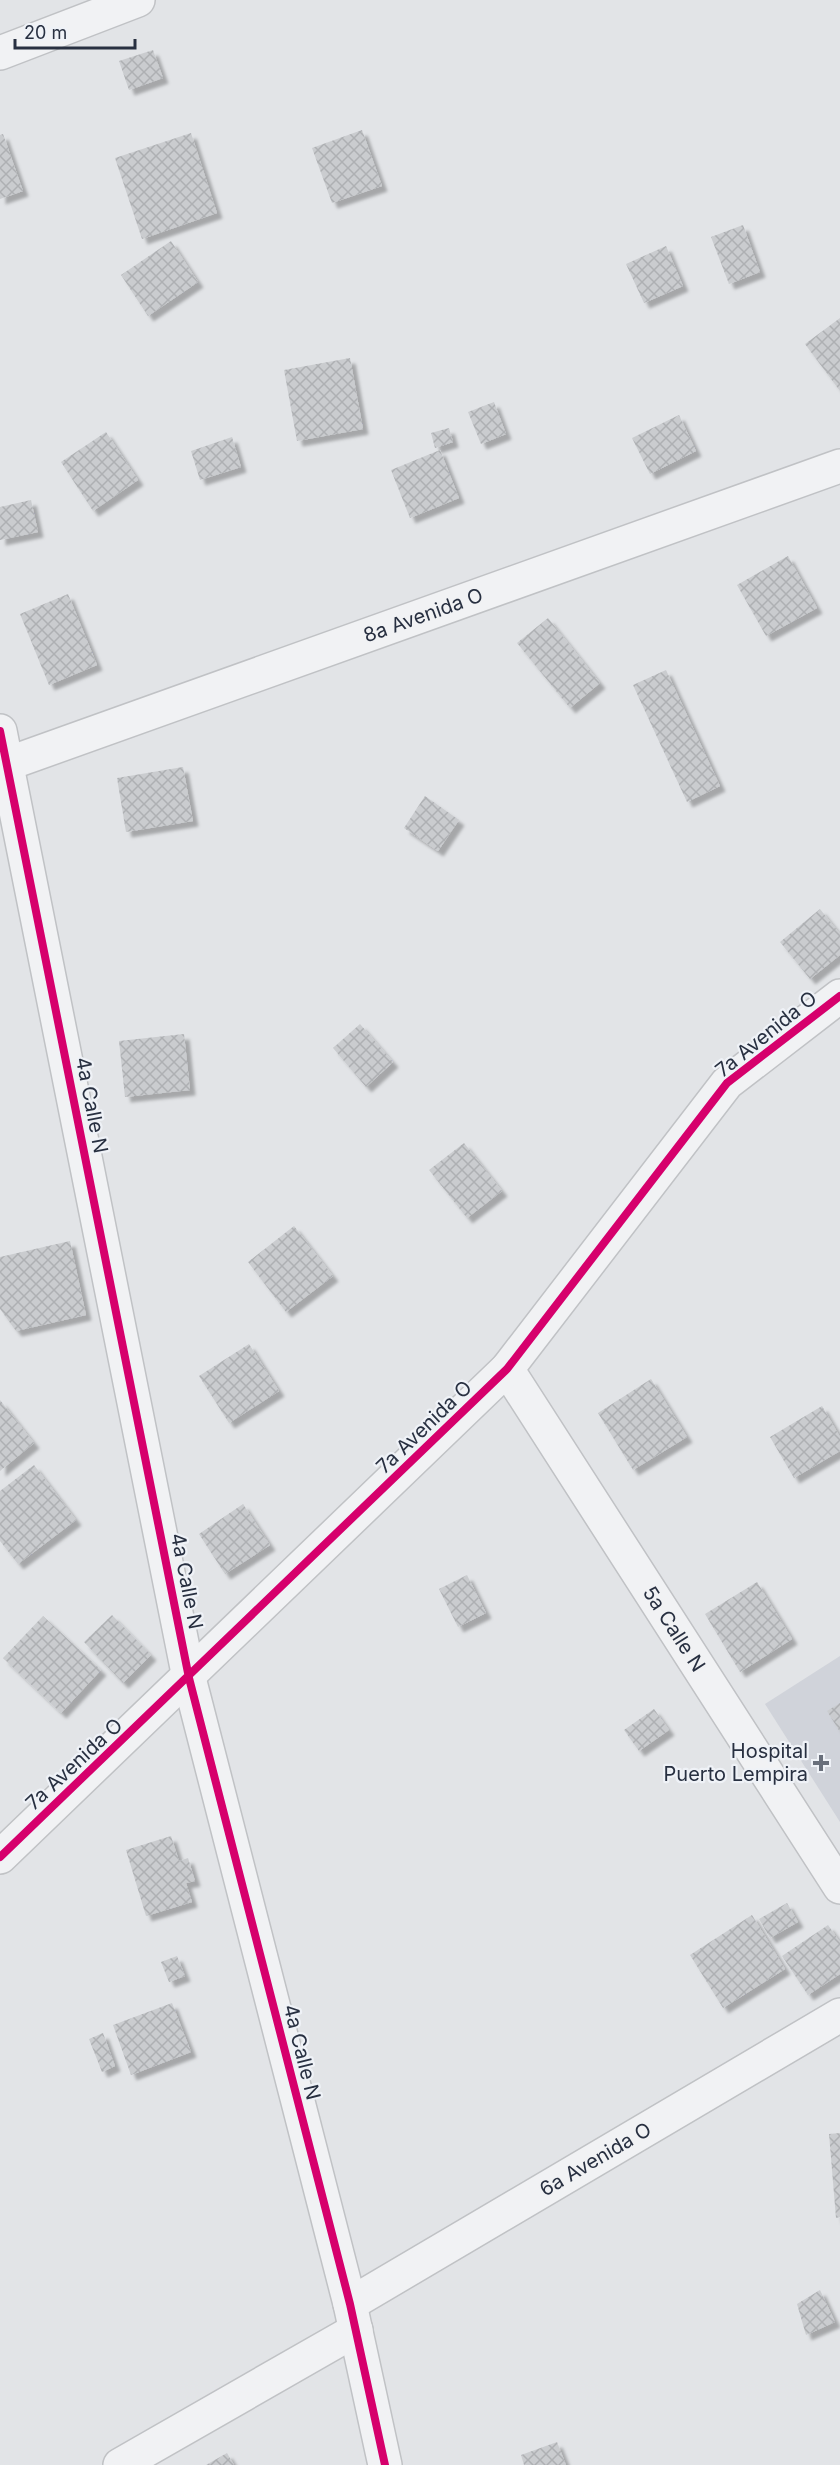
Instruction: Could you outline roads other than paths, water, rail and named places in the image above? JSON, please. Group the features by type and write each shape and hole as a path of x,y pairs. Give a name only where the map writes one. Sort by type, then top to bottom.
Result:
{"street":[{"path":"0,53 138,0"},
{"name":"8a Avenida O","path":"7,764 840,466"},
{"name":"4a Calle N","path":"0,731 189,1678 353,2317 386,2465"},
{"name":"7a Avenida O","path":"0,1857 189,1678 507,1370 727,1083 840,996"},
{"name":"5a Calle N","path":"507,1370 840,1887"},
{"name":"6a Avenida O","path":"120,2465 353,2317 840,2015"}],"place":[{"name":"Hospital Puerto Lempira","path":"821,1763"}]}
